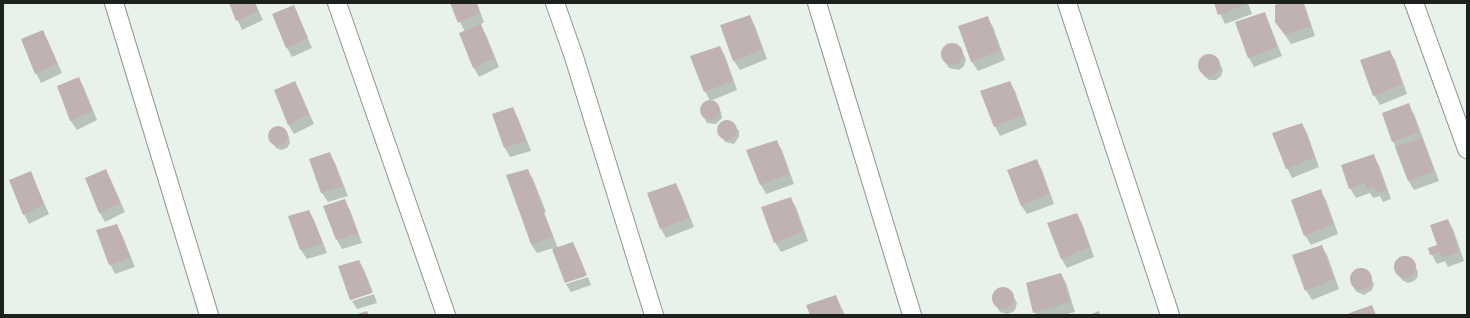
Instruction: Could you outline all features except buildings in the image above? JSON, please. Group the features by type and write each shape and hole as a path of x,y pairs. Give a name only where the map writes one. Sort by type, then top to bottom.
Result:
{"street":[{"path":"114,3 208,315"},
{"path":"337,3 446,315"},
{"path":"555,3 574,57 654,315"},
{"path":"817,3 912,315"},
{"path":"1067,3 1170,315"},
{"path":"1414,3 1467,149"}]}
